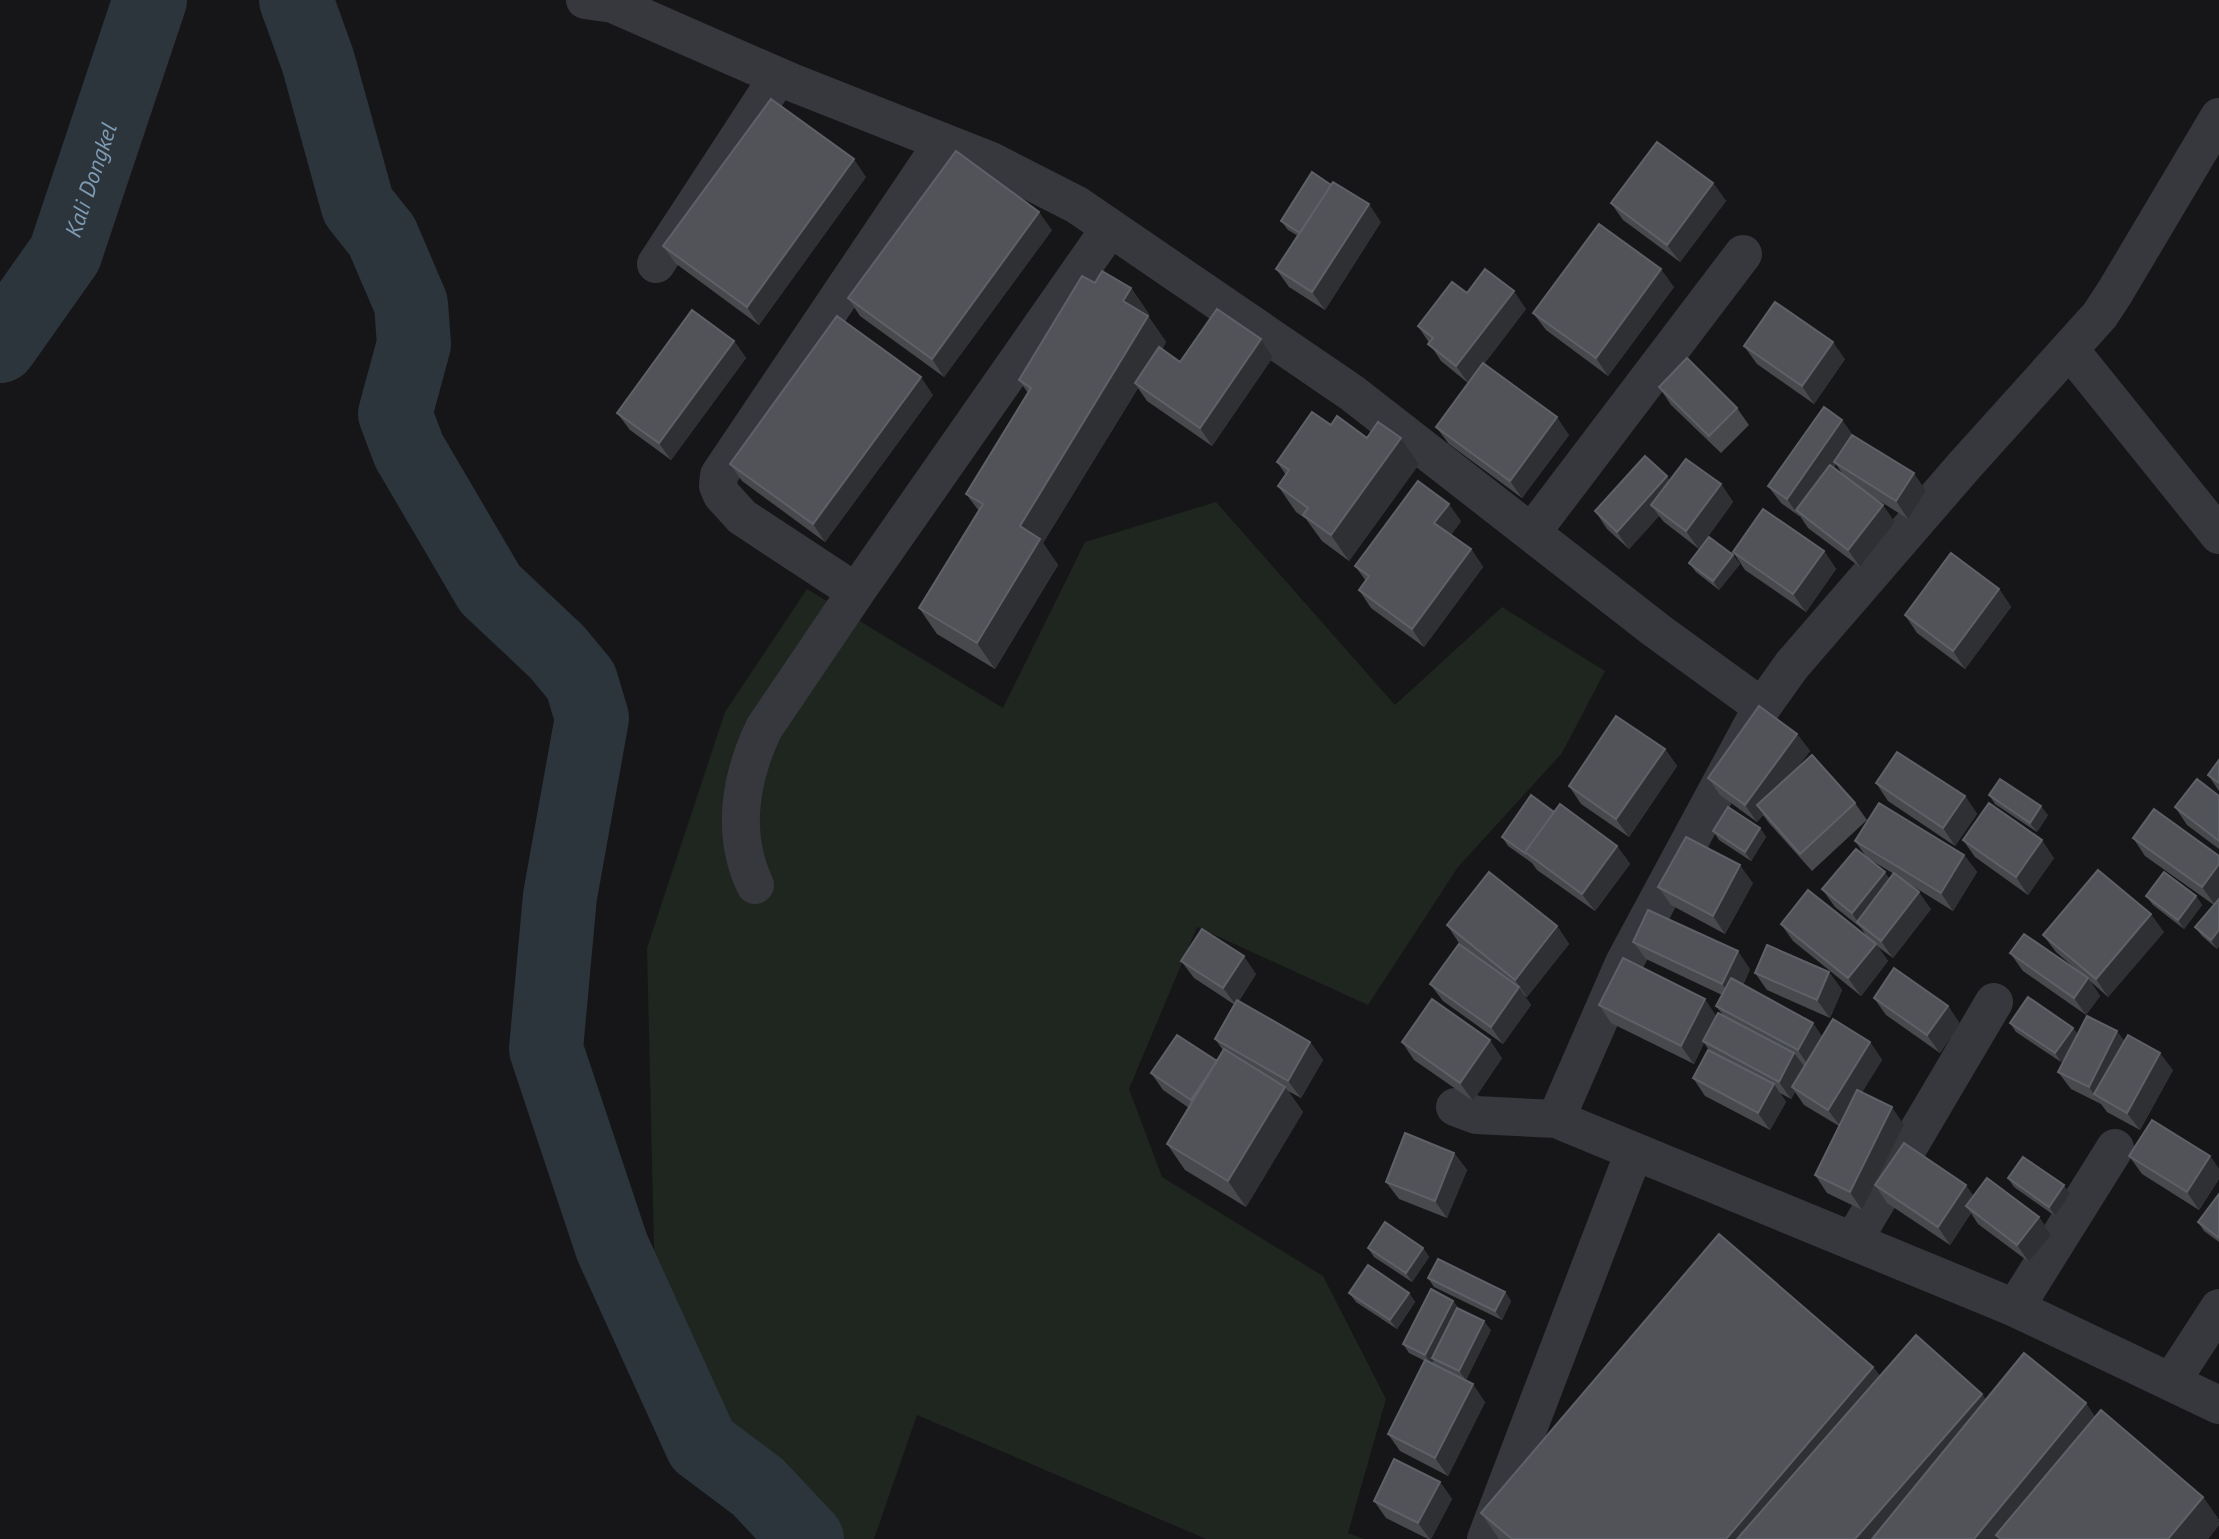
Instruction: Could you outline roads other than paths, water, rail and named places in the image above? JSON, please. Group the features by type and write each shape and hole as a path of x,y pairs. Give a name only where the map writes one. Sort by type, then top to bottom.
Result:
{"street":[{"path":"585,0 613,4 778,77 991,162 1065,199 1352,393 1656,630 1762,707"},
{"path":"656,264 778,77"},
{"path":"1556,1119 1623,963 1762,707 1792,665 1964,466 2070,351 2115,292 2219,117"},
{"path":"856,592 735,511 718,486 719,475 943,142"},
{"path":"755,885 747,868 741,830 744,786 753,753 764,729 856,592 1110,228"},
{"path":"1532,531 1743,254"},
{"path":"2070,351 2219,535"},
{"path":"1853,1241 1994,1002"},
{"path":"1455,1107 1476,1115 1556,1119 2015,1308 2219,1405"},
{"path":"2015,1308 2115,1148"},
{"path":"1486,1539 1634,1152"},
{"path":"2171,1382 2219,1308"}],"waterway":[{"name":"Kali Dongkel","path":"0,346 65,254 150,0"},
{"path":"296,0 318,61 358,206 382,236 411,304 414,344 395,414 409,451 490,589 557,652 581,681 592,718 560,896 546,1049 612,1247 702,1445 758,1487 807,1539"}]}
